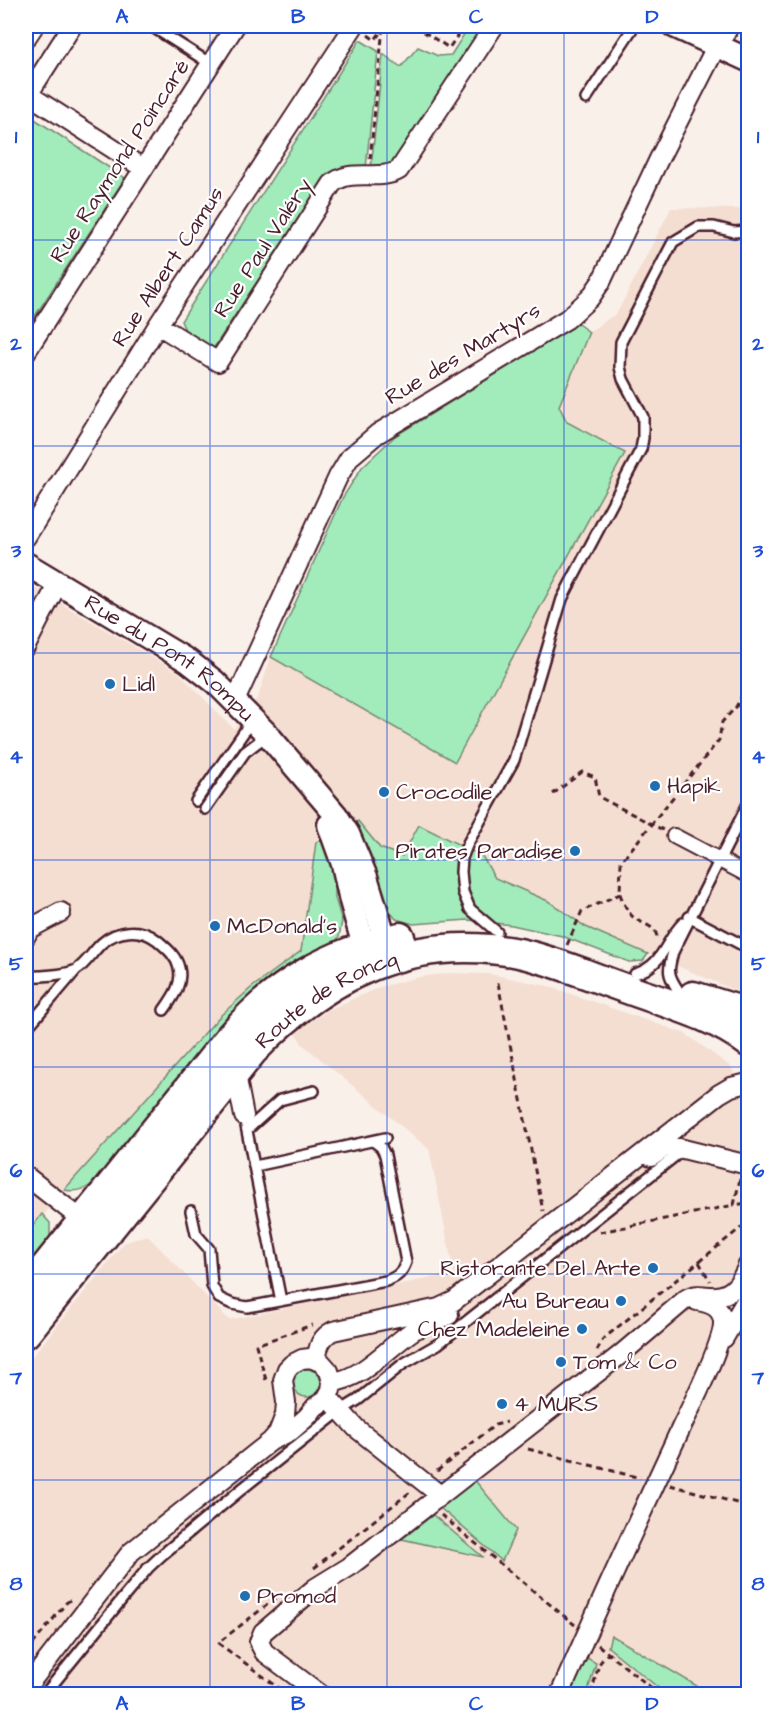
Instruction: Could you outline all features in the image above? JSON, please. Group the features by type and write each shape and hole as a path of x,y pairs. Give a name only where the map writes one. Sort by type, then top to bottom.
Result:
{"main road":[{"name":"Route de Roncq","path":"26,1291 92,1228 272,1032 302,1005 378,954 444,932 497,932 531,938 642,971 678,990 748,1013"},
{"name":"Route de Roncq","path":"26,1333 92,1228 239,1026 263,1003 300,975 331,959 457,950 494,950 529,956 699,1015 748,1042"}],"street":[{"path":"26,38 34,26"},
{"path":"72,26 26,95 143,168"},
{"name":"Rue Raymond Poincaré","path":"26,352 235,26"},
{"name":"Rue Albert Camus","path":"26,537 158,325 354,26"},
{"name":"Rue Paul Valéry","path":"158,325 218,362 332,184 347,176 392,174 399,170 494,26"},
{"path":"674,26 722,35 748,60"},
{"name":"Rue des Martyrs","path":"235,701 338,477 350,457 376,434 558,324 591,298 601,282 659,159 722,35"},
{"name":"Rue du Pont Rompu","path":"26,564 188,661 235,701 268,735 336,815 348,834 366,878 378,954"},
{"path":"26,646 58,583"},
{"path":"674,836 748,876"},
{"path":"26,936 29,929 61,912"},
{"path":"239,1026 234,1046 235,1073 246,1123"},
{"path":"317,1360 320,1343 333,1330 444,1307 454,1301 719,1094 731,1087 748,1083"},
{"path":"26,1688 131,1552 271,1442 291,1431 341,1381 353,1377 410,1333 451,1314 659,1151 671,1146 746,1165"},
{"path":"26,1176 92,1228"},
{"path":"320,1695 264,1652 259,1642 263,1632 315,1588 349,1567 620,1355 681,1303 691,1296 727,1294 741,1280 748,1265"},
{"path":"712,1358 748,1297"},
{"path":"560,1695 712,1358 723,1327 719,1310 704,1302 681,1303"},
{"path":"271,1442 278,1433 285,1415 286,1395 283,1380 289,1366 302,1359 317,1360 329,1371 325,1395"},
{"path":"286,1395 297,1405 304,1407 325,1395"},
{"path":"325,1395 356,1428 423,1482 434,1500"}],"lane":[{"path":"151,26 211,64"},
{"path":"586,99 634,26"},
{"path":"497,932 470,909 463,892 462,858 514,760 562,599 641,449 643,417 623,379 620,367 621,342 673,242 698,227 714,227 735,232 748,231"},
{"path":"196,801 244,732 251,718"},
{"path":"205,809 245,752 258,740 268,735"},
{"path":"678,990 669,978 673,952 748,804"},
{"path":"689,917 748,948"},
{"path":"642,971 665,950 674,932 689,917"},
{"path":"26,1029 76,970 102,944 119,933 141,932 152,936 172,953 178,964 179,984 164,1010"},
{"path":"26,976 76,970"},
{"path":"281,1301 246,1123 280,1100 314,1091"},
{"path":"255,1166 385,1138"},
{"path":"191,1210 196,1234 209,1249 212,1286 219,1298 231,1304 247,1307 396,1278 403,1271 406,1262 385,1155 381,1147 373,1141"},
{"path":"45,1695 148,1568 340,1411 358,1400 403,1364 438,1344 684,1149"},
{"path":"26,1688 36,1695"}],"path":[{"path":"415,26 449,48 464,26"},
{"path":"369,175 383,27"},
{"path":"642,971 654,953 657,942 656,932 652,927 634,918 626,908 620,894 621,862 719,740 722,722 736,707 748,684"},
{"path":"554,794 582,772 596,777 599,797 674,836"},
{"path":"565,949 582,911 620,894"},
{"path":"498,983 548,1228"},
{"path":"734,1205 746,1165"},
{"path":"588,1225 595,1233 748,1203"},
{"path":"589,1357 598,1350 603,1339 748,1222"},
{"path":"268,1386 256,1345 322,1322"},
{"path":"423,1482 495,1425 508,1422"},
{"path":"484,1434 507,1443 748,1506"},
{"path":"434,1500 587,1635 659,1695"},
{"path":"26,1653 66,1603 75,1597"},
{"path":"591,1695 599,1664 608,1653"}],"shaded area":[{"path":"671,208 748,209 748,996 586,927 548,901 495,878 482,856 419,826 402,857 380,848 325,838 316,842 301,951 251,988 220,1016 26,1235 26,583 179,673 234,729 258,697 271,657 454,762 624,453 567,422 559,406 589,332 617,313"},
{"path":"451,973 490,974 548,986 686,1034 731,1067 748,1103 748,1694 26,1694 26,1364 124,1243 147,1235 229,1320 454,1273 429,1149 302,1044 295,1032 328,1010 380,987 419,977"}],"green space":[{"path":"468,28 480,37 393,166 371,168 383,54 401,67 418,47 438,56 451,55"},
{"path":"360,40 378,51 366,168 344,168 326,176 213,349 185,330 181,321"},
{"path":"27,114 125,178 35,316 26,311"},
{"path":"578,324 589,332 559,406 567,422 625,453 455,762 271,657 343,497 362,467 395,436"},
{"path":"358,821 380,848 402,856 419,825 482,856 495,878 548,901 586,927 648,954 643,961 629,962 562,936 512,925 468,920 413,924 396,919 386,907 353,824"},
{"path":"325,838 335,870 335,898 342,921 339,937 101,1178 84,1189 64,1190 220,1016 251,988 301,951 316,842"},
{"path":"42,1214 50,1223 50,1240 26,1271 26,1235"},
{"path":"307,1369 317,1373 321,1383 317,1393 307,1397 297,1393 293,1383 297,1373"},
{"path":"473,1478 516,1530 502,1561 439,1507"},
{"path":"433,1515 483,1557 402,1539"},
{"path":"611,1635 697,1686 694,1694 666,1694 608,1647"},
{"path":"587,1658 596,1663 587,1694 571,1694"}],"place":[{"name":"Lidl","path":"110,684"},
{"name":"Hapik","path":"655,786"},
{"name":"Crocodile","path":"384,792"},
{"name":"Pirates Paradise","path":"575,851"},
{"name":"McDonald's","path":"215,926"},
{"name":"Ristorante Del Arte","path":"653,1268"},
{"name":"Au Bureau","path":"621,1301"},
{"name":"Chez Madeleine","path":"582,1329"},
{"name":"Tom & Co","path":"561,1362"},
{"name":"4 MURS","path":"502,1404"},
{"name":"Promod","path":"245,1596"}]}
